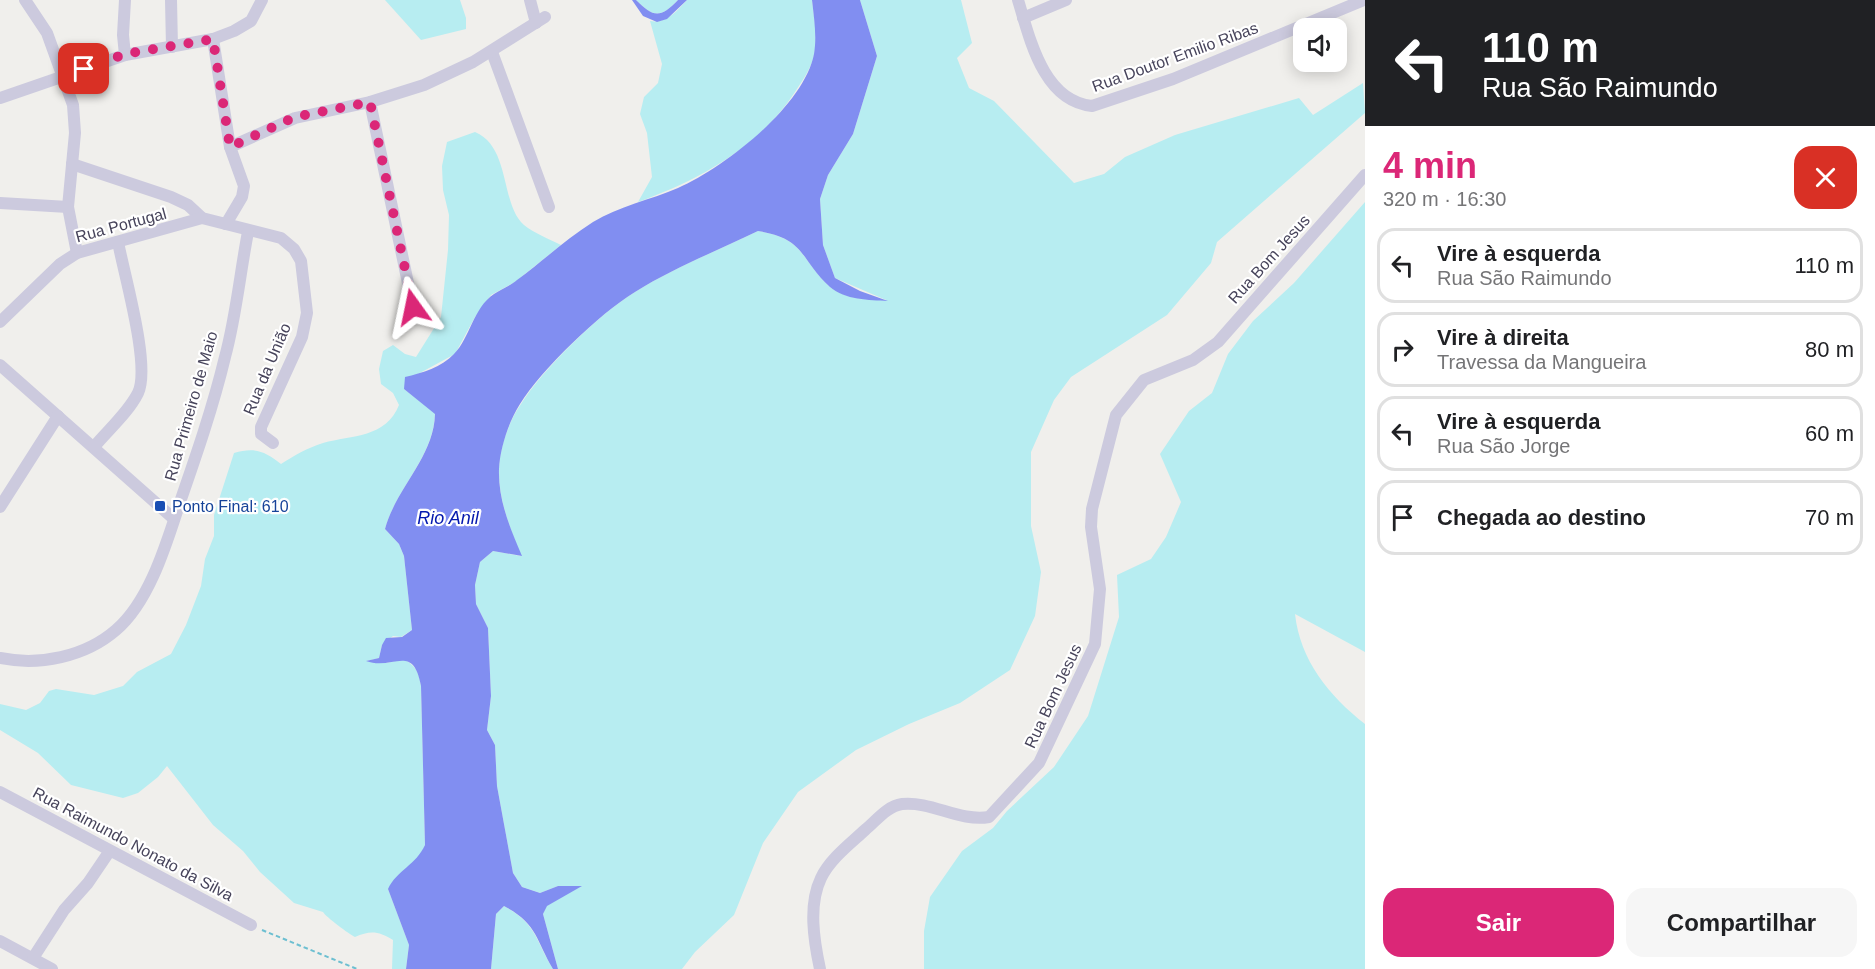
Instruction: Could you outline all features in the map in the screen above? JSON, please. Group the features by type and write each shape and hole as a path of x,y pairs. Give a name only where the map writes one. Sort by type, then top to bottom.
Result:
{"street":[{"path":"25,0 47,33 64,77 75,118 68,207 76,253"},
{"path":"125,0 123,35 125,54"},
{"path":"171,0 172,47"},
{"path":"0,98 125,54 213,39 251,21 262,0"},
{"path":"230,147 295,117 370,102 424,85 492,52 540,20 530,0"},
{"name":"Rua Doutor Emilio Ribas","path":"1018,0 1041,67 1066,98 1080,105 1092,106 1173,79 1363,3"},
{"path":"1023,18 1066,0"},
{"path":"213,39 230,147 244,191 226,224"},
{"path":"492,52 549,207"},
{"path":"370,102 413,307"},
{"path":"72,164 171,197 188,205 202,218 248,232"},
{"name":"Rua Bom Jesus","path":"820,969 813,936 816,905 821,878 840,853 886,811 899,804 915,804 972,818 988,817 1040,763 1095,644 1100,589 1091,526 1092,509 1116,415 1144,380 1193,360 1218,342 1365,175"},
{"path":"0,203 68,207"},
{"name":"Rua Portugal","path":"0,322 60,264 76,253 202,218"},
{"name":"Rua da União","path":"248,232 281,238 294,249 300,261 307,314 302,338 261,427 261,434 273,443"},
{"name":"Rua Primeiro de Maio","path":"0,658 35,661 63,657 94,645 117,630 156,570 226,356 248,232"},
{"path":"94,447 134,400 142,382 141,358 118,242"},
{"path":"0,364 174,519"},
{"path":"0,507 58,416"},
{"name":"Rua Raimundo Nonato da Silva","path":"0,792 109,852 251,925"},
{"path":"33,958 64,910 88,884 109,852"},
{"path":"0,941 52,969"}],"path":[{"path":"251,925 357,969"}],"shaded area":[{"path":"385,0 460,0 466,18 466,29 421,40"},
{"path":"636,0 678,0 657,14 647,10"},
{"path":"687,0 812,0 816,35 814,55 806,75 780,112 745,146 705,172 638,202 652,177 647,133 640,114 644,97 658,83 662,64 650,21 666,19"},
{"path":"860,0 961,0 972,43 957,58 969,88 994,101 1074,183 1104,174 1125,157 1175,135 1299,98 1313,115 1363,83 1365,113 1217,242 1211,263 1167,315 1071,377 1054,400 1031,452 1031,526 1041,572 1035,616 1010,670 960,703 909,724 856,750 798,792 763,843 734,915 695,952 682,969 558,969 543,914 546,906 580,886 558,886 540,893 522,887 513,873 497,786 495,745 487,730 491,696 488,628 476,604 475,585 480,562 493,551 521,556 505,513 500,491 499,468 506,434 517,411 543,375 605,314 635,292 664,275 758,231 773,234 793,244 834,290 856,298 886,300 835,278 823,245 820,199 828,175 853,134 877,56"},
{"path":"475,132 486,139 500,162 516,216 528,228 561,245 515,282 491,295 475,317 455,354 418,374 404,389 435,413 433,429 422,458 397,500 385,529 399,544 404,556 412,630 401,637 393,636 382,645 379,658 367,661 387,663 403,659 416,670 421,686 425,845 420,858 388,889 409,945 406,969 392,969 393,940 374,932 355,937 323,912 294,903 260,872 243,851 213,825 167,766 158,777 138,793 123,798 71,785 38,753 0,730 0,704 26,710 40,703 49,691 56,689 94,695 123,686 137,672 171,654 186,625 201,586 205,559 214,536 214,515 234,453 248,450 259,451 281,464 317,445 377,429 393,416 399,405 393,393 381,384 379,369 383,351 393,345 405,354 416,357 441,317 449,215 443,190 442,166 447,142"},
{"path":"1365,202 1365,652 1295,614 1303,647 1318,676 1328,689 1365,724 1365,969 924,969 924,931 930,897 962,851 993,828 1007,811 1054,767 1088,716 1119,617 1117,575 1151,559 1166,537 1181,502 1160,454 1189,411 1212,393 1228,354 1253,321 1294,283"},
{"path":"504,906 529,926 553,969 491,969 496,914"}],"water":[{"path":"632,0 636,0 647,10 657,14 678,0 687,0 667,19 657,22 643,16"},
{"name":"Rio Anil","path":"812,0 860,0 877,56 853,134 828,175 820,199 823,245 835,278 860,291 888,301 843,295 820,277 794,245 786,239 758,231 664,275 635,292 572,343 530,390 516,411 509,427 501,452 499,469 500,492 509,524 522,556 493,551 480,562 475,585 476,604 488,628 491,696 487,730 495,745 497,786 513,873 522,887 540,893 558,886 582,886 547,906 543,914 558,969 553,969 530,926 515,912 504,906 496,914 491,969 406,969 409,945 388,889 396,877 417,858 425,845 421,686 413,665 407,661 376,663 366,661 379,658 386,638 402,637 412,630 404,556 399,544 385,529 397,500 422,458 433,430 435,414 404,389 405,377 431,369 449,359 464,340 476,315 487,300 593,222 697,179 739,151 760,133 795,94 807,74 815,48"}],"place":[{"name":"Ponto Final: 610","path":"160,506"}],"route":[{"path":"84,69 125,54 213,39 230,147 295,117 370,102 413,307"}]}
